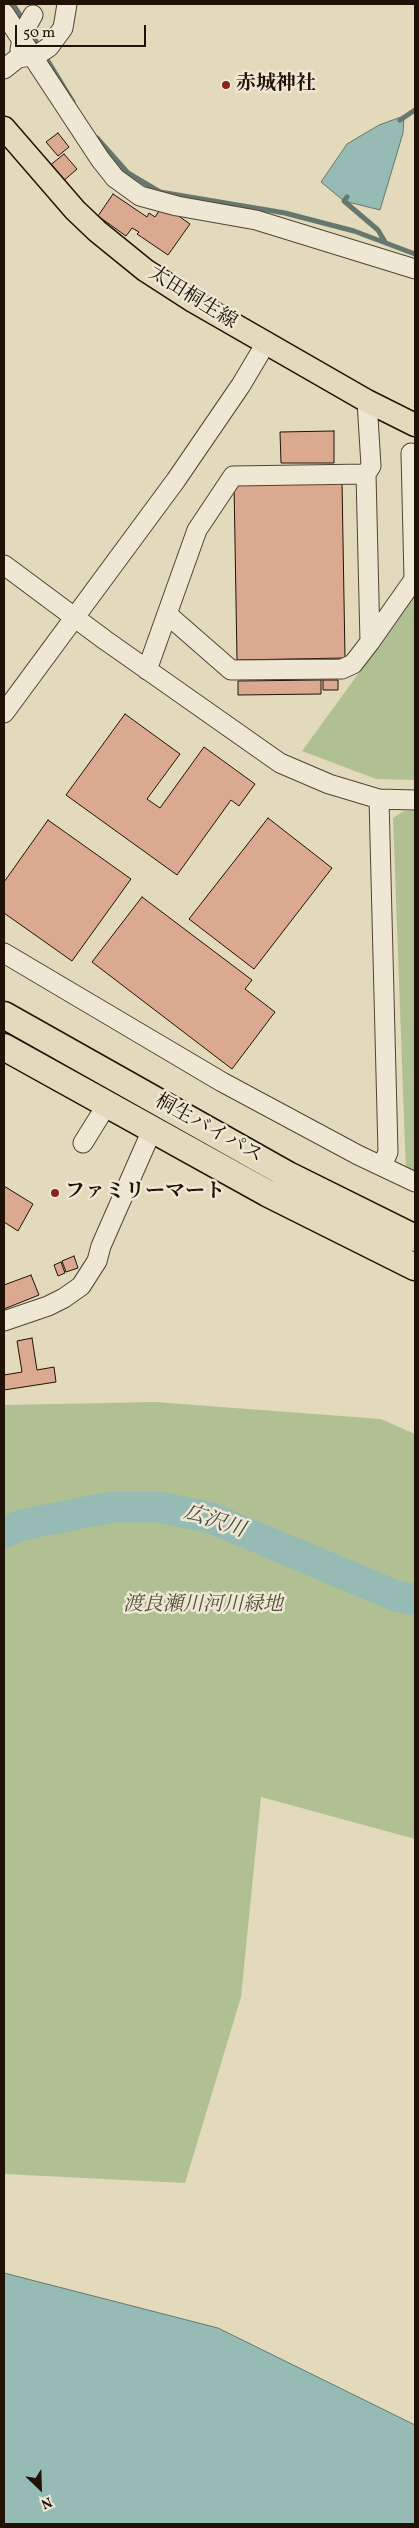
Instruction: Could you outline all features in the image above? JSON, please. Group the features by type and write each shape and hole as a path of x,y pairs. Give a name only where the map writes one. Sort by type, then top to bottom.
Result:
{"highway":[{"name":"桐生バイパス","path":"4,1015 288,1175 415,1238"},
{"name":"桐生バイパス","path":"4,1047 106,1106 267,1193 415,1268"}],"main road":[{"name":"太田桐生線","path":"4,128 52,186 97,231 145,270 193,301 366,401 415,425"}],"street":[{"path":"26,51 63,28 68,4"},
{"path":"4,13 26,51 100,159 115,178 140,196 177,206 256,220 415,269"},
{"path":"26,51 33,15"},
{"path":"4,713 76,617 230,401 266,343"},
{"path":"366,401 371,466 366,474 370,642"},
{"path":"168,615 231,670 342,668 352,664 415,579 412,453 415,454"},
{"path":"147,670 197,530 233,476 366,474"},
{"path":"4,565 147,670 280,764 329,784 379,799 415,800"},
{"path":"379,799 388,1152 382,1166"},
{"path":"4,953 222,1082 415,1182"},
{"path":"83,1143 106,1106"},
{"path":"4,1321 56,1302 81,1286 97,1261 152,1130"}],"green space":[{"path":"415,596 415,780 376,779 302,751"},
{"path":"415,810 415,1176 406,1172 393,818 404,811"},
{"name":"渡良瀬川河川緑地","path":"155,1402 381,1419 415,1434 415,1839 261,1797 241,1997 185,2183 4,2174 4,1405"}],"water":[{"path":"404,116 403,133 380,210 344,201 321,182 347,144 379,125"},
{"path":"4,2273 218,2328 415,2425 415,2524 4,2524"}],"building":[{"path":"58,133 69,147 58,156 46,142"},
{"path":"64,154 77,169 61,183 48,167"},
{"path":"113,194 147,217 149,213 155,217 163,205 190,224 168,255 137,234 139,232 132,228 126,236 98,216"},
{"path":"334,431 334,463 281,463 280,432"},
{"path":"342,481 345,658 237,660 234,483"},
{"path":"321,680 321,694 238,695 238,681"},
{"path":"323,680 338,680 338,690 323,690"},
{"path":"125,714 180,754 147,799 160,808 204,747 255,784 239,806 231,800 177,875 66,795"},
{"path":"268,818 332,868 254,969 189,919"},
{"path":"48,820 131,879 72,961 4,913 4,882"},
{"path":"142,897 252,980 245,989 275,1012 232,1069 92,962"},
{"path":"4,1186 33,1204 18,1231 4,1222"},
{"path":"74,1256 78,1268 66,1272 62,1261"},
{"path":"61,1262 65,1273 58,1276 54,1265"},
{"path":"31,1275 39,1295 4,1309 4,1285"},
{"path":"32,1338 37,1370 54,1367 56,1382 4,1390 4,1375 22,1372 17,1341"}],"waterway":[{"path":"13,4 25,23"},
{"path":"29,30 73,102"},
{"path":"400,120 415,110"},
{"path":"97,138 128,173 160,192 285,213 354,231 415,254"},
{"path":"347,197 344,201 378,230 385,242"},
{"name":"広沢川","path":"4,1533 21,1525 112,1507 159,1507 211,1518 396,1596 415,1600"}],"place":[{"name":"赤城神社","path":"226,85"},
{"name":"ファミリーマート","path":"55,1193"}]}
